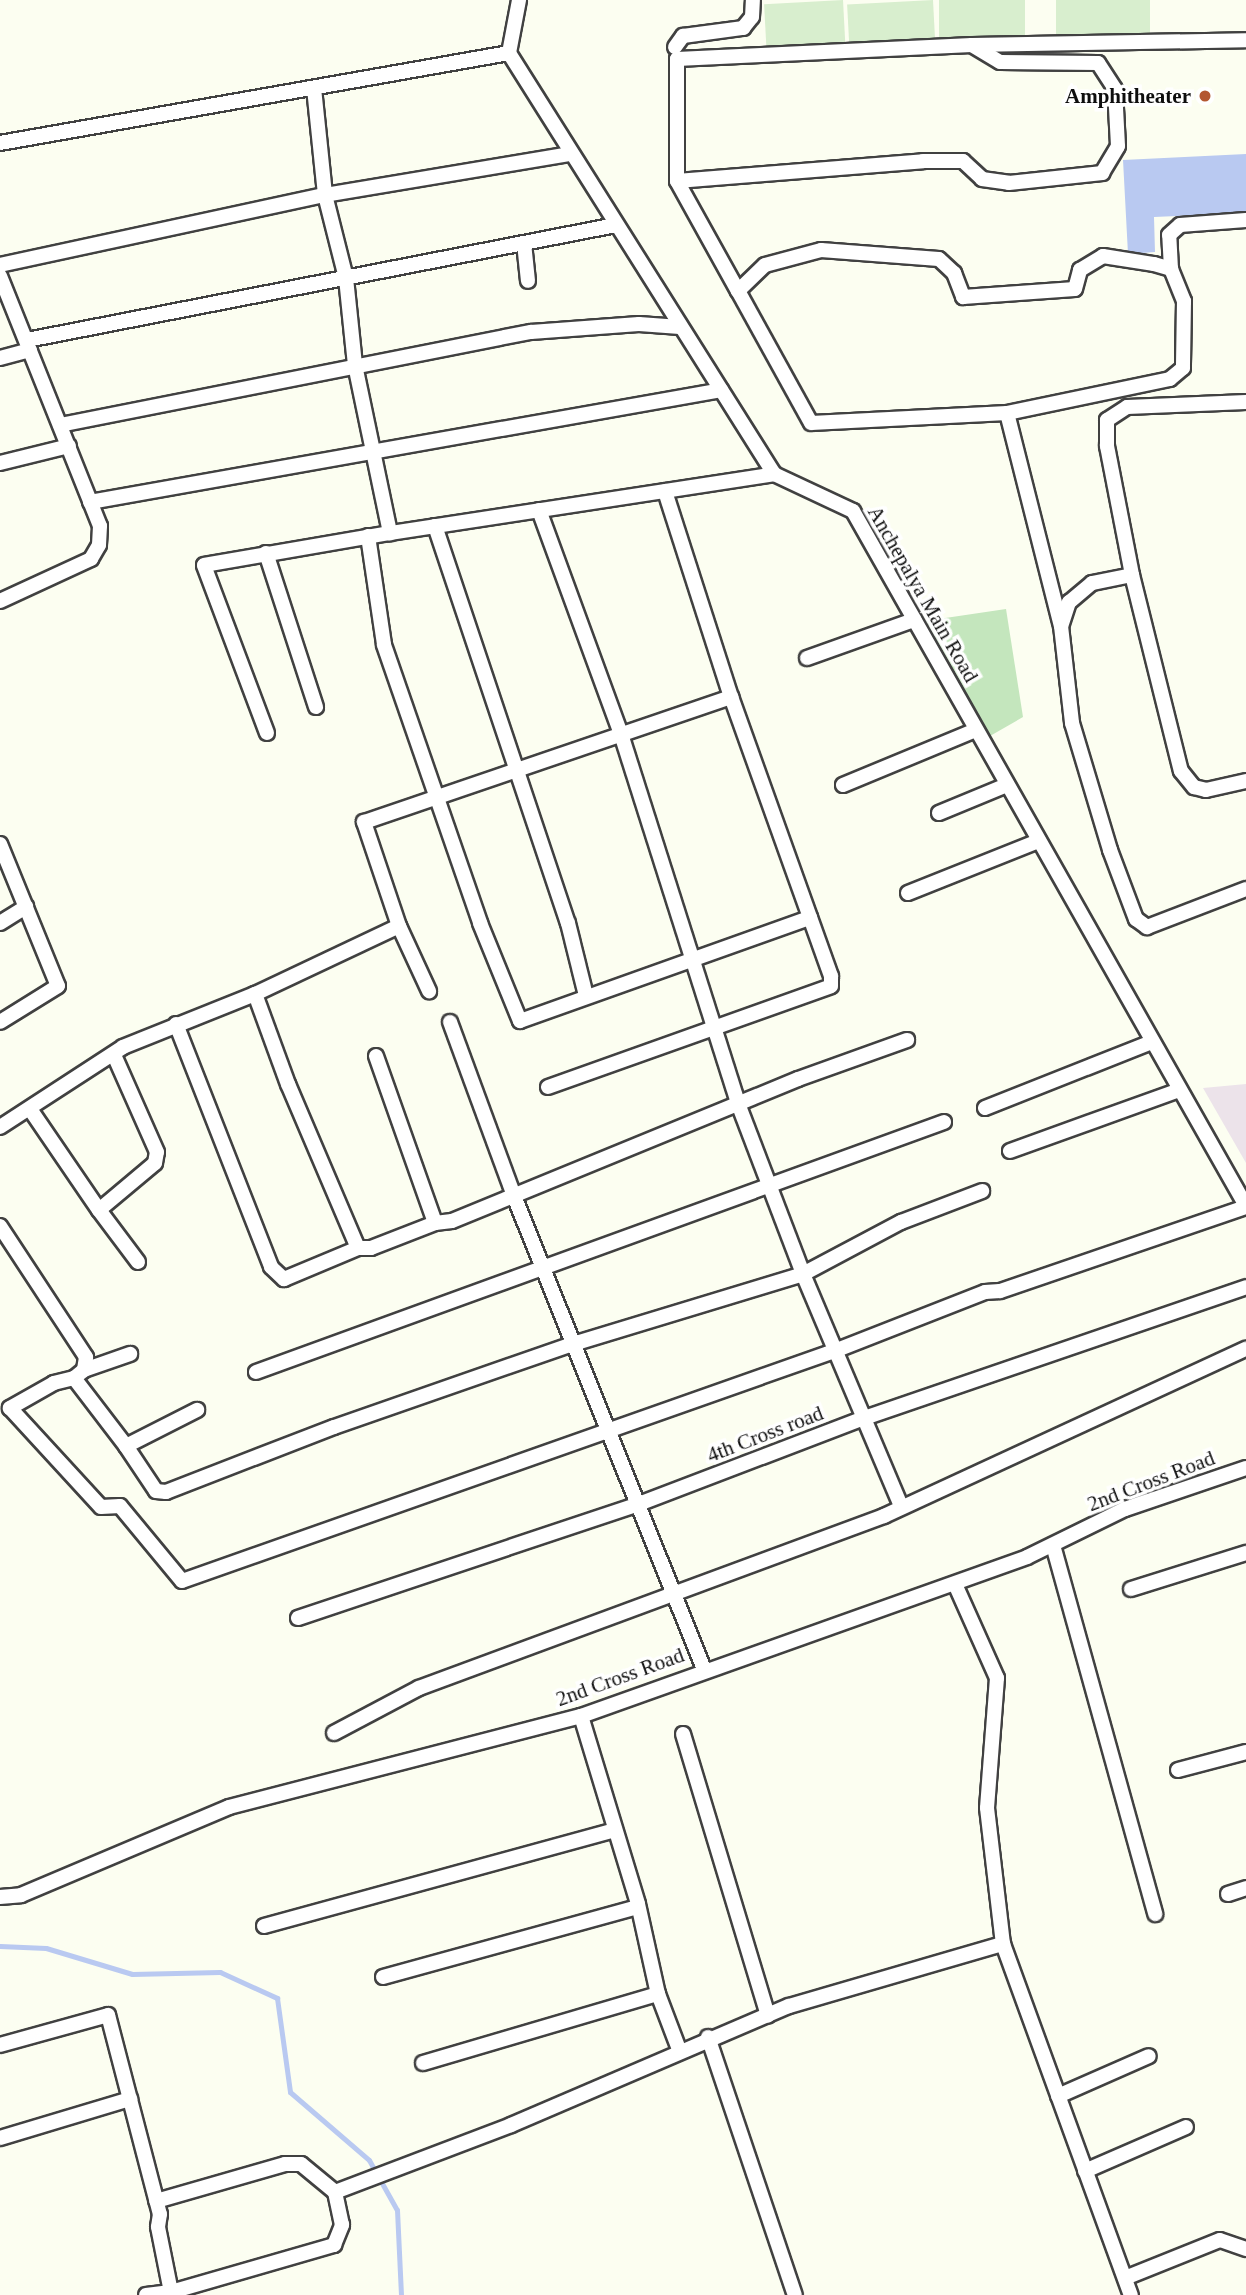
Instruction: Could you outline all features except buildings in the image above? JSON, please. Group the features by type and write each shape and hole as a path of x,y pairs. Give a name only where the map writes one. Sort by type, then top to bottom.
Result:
{"street":[{"path":"267,733 204,565 266,552 774,474 569,154 509,53 519,0"},
{"path":"676,47 684,36 743,28 752,17 753,0"},
{"path":"1246,40 972,45 677,59 677,181 811,423 1007,413 1170,379 1183,368 1184,301 1171,270 1170,235 1180,225 1246,220"},
{"path":"677,181 923,161 963,161 982,179 1009,183 1102,173 1118,146 1115,89 1098,62 1000,62 972,45"},
{"path":"0,143 509,53"},
{"path":"314,88 326,195 346,278 355,365 390,533"},
{"path":"0,265 326,195 569,154"},
{"path":"0,358 29,345 346,278 616,225"},
{"path":"524,243 528,281"},
{"path":"738,291 765,265 821,250 939,259 954,273 963,297 1075,289 1080,270 1103,256 1171,270"},
{"path":"0,276 100,526 99,545 91,559 0,601"},
{"path":"60,425 531,332 639,324 680,327"},
{"path":"90,502 720,390"},
{"path":"1246,402 1127,407 1107,419 1108,446 1132,575 1181,771 1194,787 1206,790 1246,781"},
{"path":"1007,413 1061,626 1072,723 1136,919 1155,927 1246,889"},
{"path":"0,463 68,446"},
{"name":"Anchepalya Main Road","path":"774,474 853,511 1246,1206"},
{"path":"548,1087 831,986 810,918 731,697 665,491"},
{"path":"539,510 621,734 696,960 739,1106 803,1274 901,1506"},
{"path":"435,526 568,923 586,996"},
{"path":"368,536 384,645 480,923 520,1021 810,918"},
{"path":"266,552 316,707"},
{"path":"1061,626 1069,602 1092,583 1132,575"},
{"path":"807,658 914,620"},
{"path":"429,990 399,926 365,822 437,795 731,697"},
{"path":"843,785 976,730"},
{"path":"939,813 1007,785"},
{"path":"908,893 1039,841"},
{"path":"0,845 58,986 0,1022"},
{"path":"0,923 26,908"},
{"path":"0,1127 114,1055 176,1024 255,994 399,926"},
{"path":"255,994 288,1084 358,1248"},
{"path":"450,1022 514,1196 546,1270 636,1505 705,1669"},
{"path":"176,1024 271,1267 284,1279 358,1248 406,1237 435,1223 453,1221 739,1106 797,1079 907,1040"},
{"path":"985,1108 1152,1042"},
{"path":"99,1210 155,1163 157,1152 114,1055"},
{"path":"376,1056 435,1223"},
{"path":"1010,1151 1179,1090"},
{"path":"30,1110 138,1262"},
{"path":"256,1372 546,1270 768,1184 944,1122"},
{"path":"79,1374 156,1491 166,1492 334,1427 573,1344 803,1274 901,1222 982,1191"},
{"path":"130,1354 54,1383 10,1408 101,1507 120,1506 182,1581 608,1433 837,1350 985,1292 1000,1291 1246,1206"},
{"path":"0,1226 86,1357 79,1374"},
{"name":"4th Cross road","path":"298,1618 636,1505 864,1418 1246,1287"},
{"path":"334,1733 419,1688 674,1596 884,1516 1246,1349"},
{"path":"126,1446 197,1410"},
{"name":"2nd Cross Road","path":"0,1897 21,1895 229,1807 581,1716 705,1669 954,1584 1053,1545 1125,1509 1246,1468"},
{"path":"1053,1545 1154,1914"},
{"path":"1131,1590 1246,1553"},
{"path":"954,1584 997,1678 987,1808 1003,1944 1131,2295"},
{"path":"581,1716 638,1907 658,1994 680,2052"},
{"path":"683,1734 768,2015"},
{"path":"1178,1770 1246,1752"},
{"path":"264,1926 614,1830"},
{"path":"1228,1894 1246,1888"},
{"path":"383,1977 638,1907"},
{"path":"335,2192 511,2125 680,2052 708,2037 768,2015 1003,1944"},
{"path":"424,2063 658,1994"},
{"path":"0,2045 108,2015 156,2201 171,2292"},
{"path":"708,2037 795,2295"},
{"path":"1058,2096 1149,2056"},
{"path":"0,2138 130,2099"},
{"path":"1085,2171 1186,2127"},
{"path":"146,2295 171,2292 238,2269 334,2245 342,2225 335,2192 315,2171 301,2164 285,2164 156,2201"},
{"path":"1125,2278 1220,2239 1246,2249"}],"shaded area":[{"path":"1246,1084 1246,1163 1203,1088"}],"green space":[{"path":"843,0 845,43 766,47 764,4"},
{"path":"933,0 935,40 849,44 847,5"},
{"path":"939,0 1025,0 1025,41 939,41"},
{"path":"1056,0 1150,0 1150,41 1056,41"},
{"path":"1006,609 1023,717 990,736 925,621"}],"water":[{"path":"1246,154 1246,213 1154,217 1155,252 1128,254 1123,160"}],"waterway":[{"path":"0,1946 46,1948 132,1974 220,1972 277,1998 290,2092 369,2160 397,2210 401,2295"}],"place":[{"name":"Amphitheater","path":"1205,96"}]}
